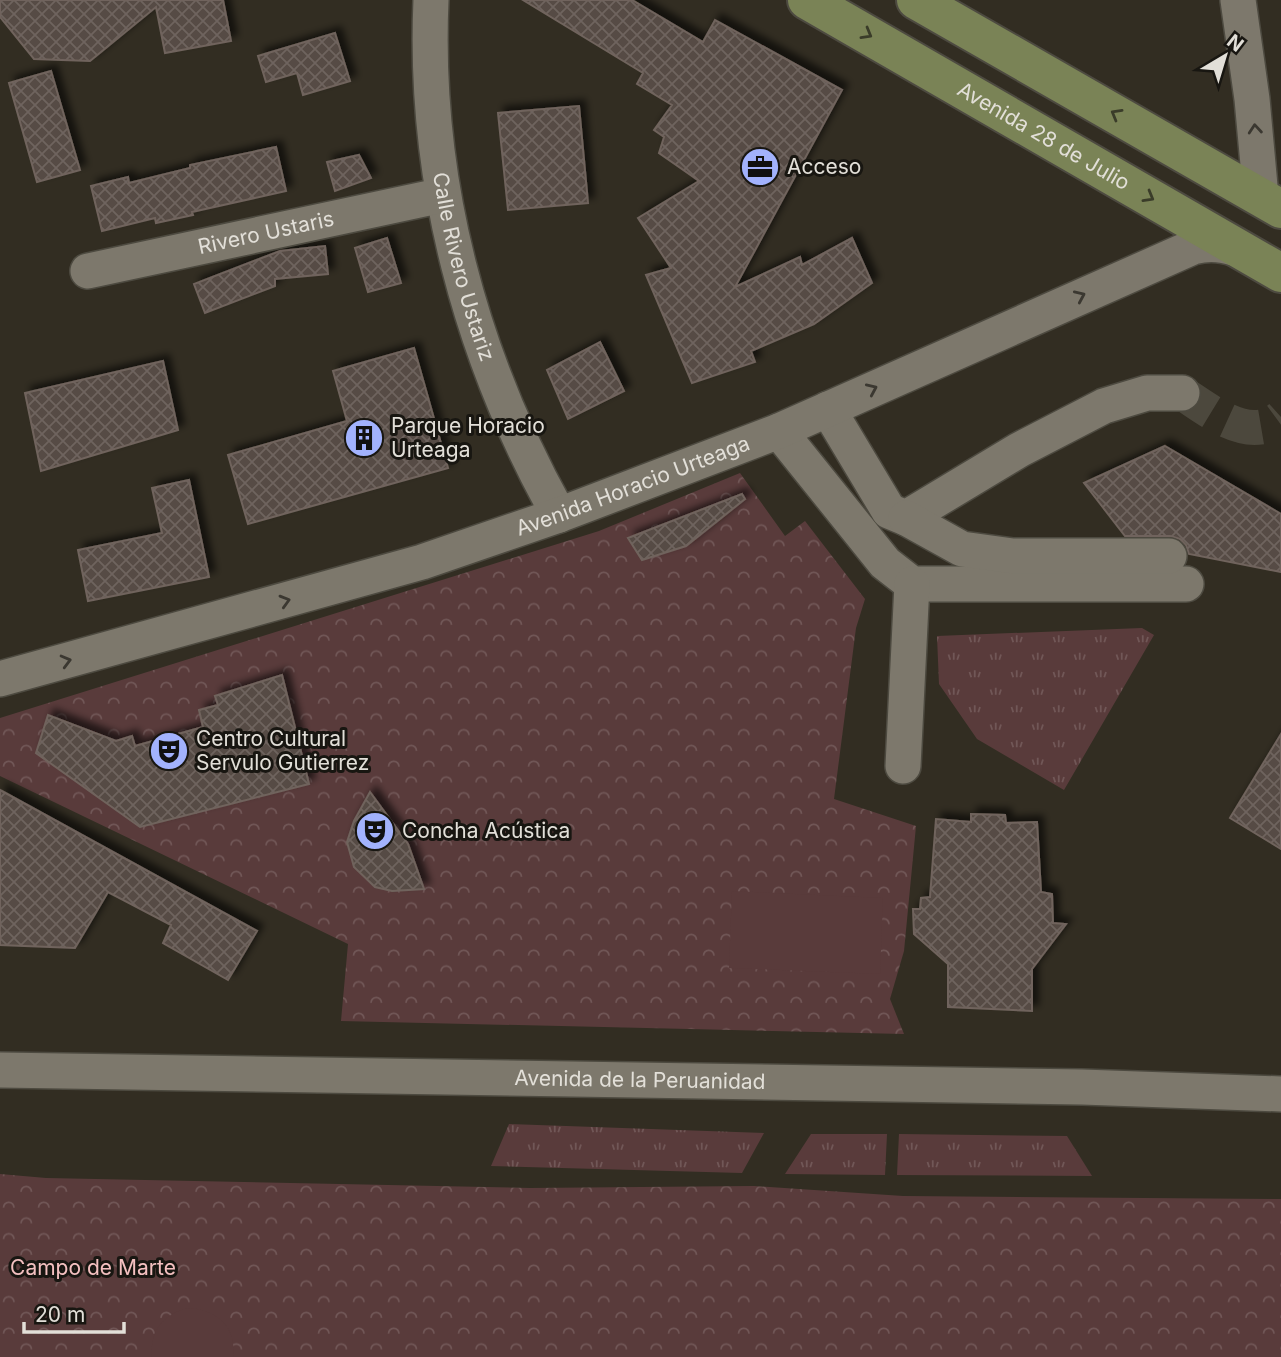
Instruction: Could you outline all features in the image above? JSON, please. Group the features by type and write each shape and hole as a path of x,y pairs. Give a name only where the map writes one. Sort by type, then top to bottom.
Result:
{"main road":[{"name":"Avenida 28 de Julio","path":"807,0 1281,273"},
{"path":"916,0 1271,203"}],"street":[{"name":"Calle Rivero Ustariz","path":"432,0 431,93 443,195 466,296 486,360 511,422 559,515"},
{"path":"1238,0 1271,203"},
{"name":"Rivero Ustaris","path":"88,271 443,195"},
{"name":"Avenida Horacio Urteaga","path":"0,679 422,562 559,515 779,430 1193,247 1207,243 1242,250"},
{"path":"906,518 1019,450 1104,406 1147,393 1182,393"},
{"path":"779,430 885,563 912,584 1177,570 962,549 889,511 828,409"},
{"path":"903,766 912,584"},
{"name":"Avenida de la Peruanidad","path":"0,1070 1082,1087 1281,1094"}],"green space":[{"name":"Concha Acústica","path":"740,473 785,536 805,521 865,599 856,628 834,799 916,826 904,951 890,999 904,1034 341,1021 348,944 0,776 0,718 599,531"},
{"path":"1142,628 1154,635 1064,790 977,739 939,684 937,636"},
{"path":"732,891 883,898 880,974 729,968"},
{"path":"509,1124 764,1133 742,1173 491,1166"},
{"path":"811,1134 887,1134 885,1175 785,1174"},
{"path":"899,1134 1067,1136 1092,1176 897,1175"},
{"name":"Campo de Marte","path":"0,1174 46,1178 530,1188 754,1186 903,1196 1281,1199 1281,1357 0,1357"},
{"path":"189,1308 208,1312 223,1322 232,1337 233,1357 152,1357 153,1339 160,1325 172,1314"}],"building":[{"path":"0,0 223,0 231,41 165,53 156,7 90,61 34,59 0,17"},
{"path":"523,0 632,0 703,42 715,20 842,90 735,287 800,257 802,265 852,238 872,283 814,324 751,351 755,362 692,383 646,275 671,268 638,218 699,181 659,153 664,137 654,130 672,105 637,84 643,73"},
{"path":"335,33 350,81 303,95 297,73 266,82 258,56"},
{"path":"51,71 80,170 37,182 9,83"},
{"path":"579,106 588,203 508,210 498,113"},
{"path":"276,147 286,191 192,212 193,215 156,223 155,218 102,231 91,186 128,177 129,183 190,168 190,165"},
{"path":"359,155 371,178 335,191 327,162"},
{"path":"387,238 401,283 368,292 355,248"},
{"path":"325,246 328,274 275,279 275,286 205,313 194,284 280,251"},
{"path":"600,342 624,391 568,419 547,370"},
{"name":"Parque Horacio Urteaga","path":"414,348 448,468 248,524 228,455 347,421 333,371"},
{"path":"163,361 178,430 41,471 25,393"},
{"path":"1165,446 1281,514 1281,572 1189,554 1180,539 1170,536 1125,536 1084,483"},
{"path":"189,480 209,577 88,601 78,550 162,533 152,488"},
{"path":"742,494 745,499 686,546 642,560 628,538"},
{"name":"Centro Cultural Servulo Gutierrez","path":"282,675 309,784 140,827 36,753 48,715 116,741 132,736 135,746 203,727 199,710 218,705 215,696"},
{"path":"1281,734 1281,849 1230,818"},
{"path":"0,790 257,931 228,980 163,943 171,925 108,892 75,948 0,945"},
{"name":"Concha Acústica","path":"370,792 408,844 424,889 392,891 375,887 354,867 347,842 354,821"},
{"path":"971,814 1005,815 1006,823 1037,822 1041,892 1052,894 1053,923 1066,924 1032,969 1032,1011 948,1007 948,964 914,934 913,909 920,909 921,898 930,897 936,819 971,822"}],"tunnel":[{"path":"1182,393 1217,415 1243,426 1269,425 1281,417"}],"place":[{"name":"Acceso","path":"760,167"},
{"name":"Parque Horacio Urteaga","path":"364,438"},
{"name":"Centro Cultural Servulo Gutierrez","path":"169,751"},
{"name":"Concha Acústica","path":"375,831"}]}
